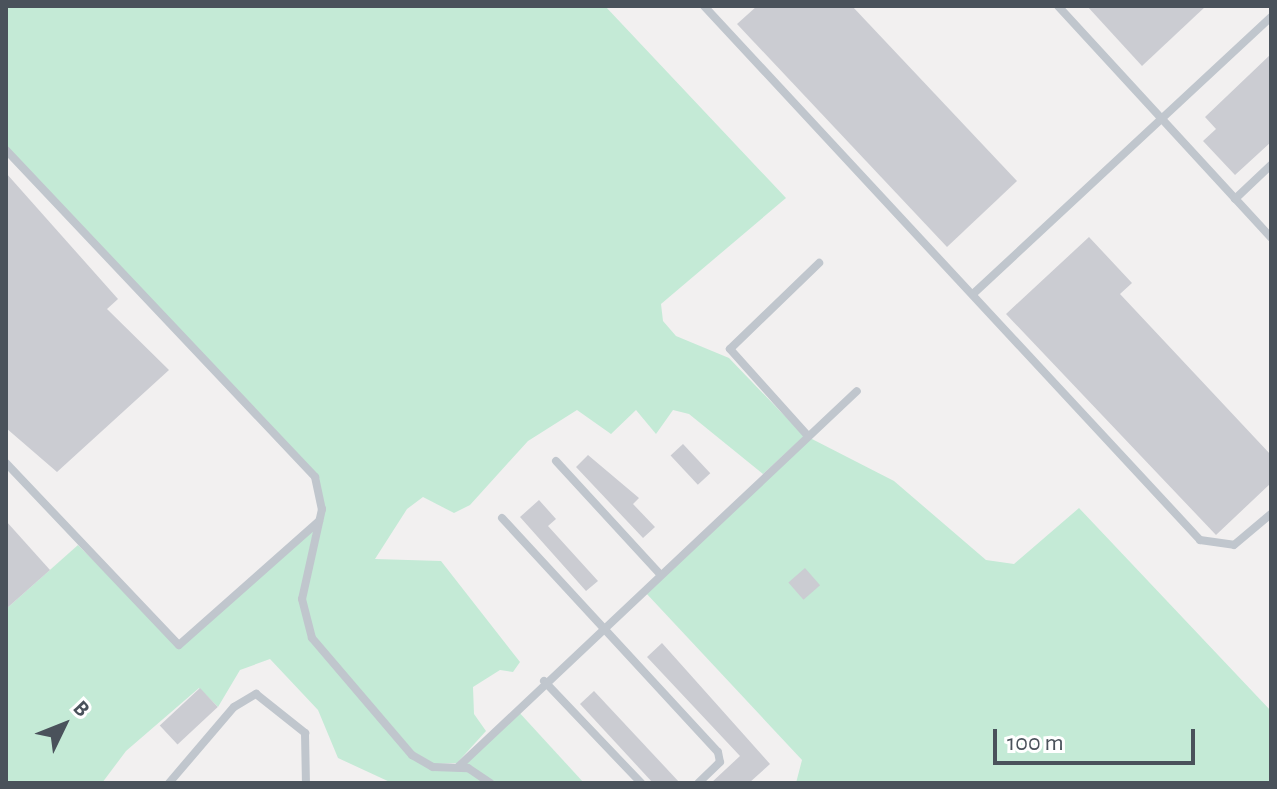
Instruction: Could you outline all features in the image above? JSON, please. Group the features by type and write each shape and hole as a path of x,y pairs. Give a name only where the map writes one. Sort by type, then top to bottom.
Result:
{"lane":[{"path":"704,6 1200,540 1234,545 1271,514"},
{"path":"1058,6 1271,238"},
{"path":"973,294 1271,14 1266,6"},
{"path":"6,150 304,462 323,492 302,599 312,638 412,755 433,767 458,767 490,783"},
{"path":"1235,199 1271,165"},
{"path":"808,436 730,349 819,263"},
{"path":"458,767 544,681 857,391"},
{"path":"556,461 660,574"},
{"path":"6,463 179,645 319,520"},
{"path":"502,518 718,752 720,762 698,783"},
{"path":"544,681 641,783"},
{"path":"169,783 234,707 256,694 305,733 306,783"}],"green space":[{"path":"6,6 605,6 786,198 661,304 663,321 676,336 729,358 804,436 763,474 689,414 673,410 656,434 636,410 611,434 577,410 528,441 470,505 454,513 423,497 407,509 375,559 441,561 520,662 513,672 500,670 473,687 474,714 486,731 457,763 434,764 414,752 315,637 305,600 325,509 316,473 6,146"},
{"path":"810,438 894,481 986,560 1014,564 1079,508 1271,711 1271,783 796,783 802,760 645,592"},
{"path":"314,529 299,599 310,640 422,765 467,770 486,783 392,783 338,758 318,710 270,659 240,670 218,707 199,688 126,751 102,783 6,783 6,609 78,545 180,648"},
{"path":"517,710 584,783 493,783 464,764"}],"building":[{"path":"757,6 852,6 1017,181 947,247 737,24"},
{"path":"1087,6 1206,6 1142,66"},
{"path":"1271,54 1271,142 1235,175 1203,141 1216,129 1205,117"},
{"path":"6,173 118,299 107,309 169,370 57,472 6,428"},
{"path":"1089,237 1132,283 1120,294 1271,455 1271,483 1216,535 1006,314"},
{"path":"683,444 710,473 698,485 671,456"},
{"path":"588,455 639,498 633,504 655,527 643,538 576,467"},
{"path":"539,500 556,519 548,526 598,581 586,591 520,517"},
{"path":"6,521 50,570 6,609"},
{"path":"805,568 820,585 803,600 788,582"},
{"path":"662,643 770,764 749,783 711,783 740,756 647,657"},
{"path":"200,688 218,707 178,745 160,726"},
{"path":"594,691 680,783 653,783 580,704"}]}
